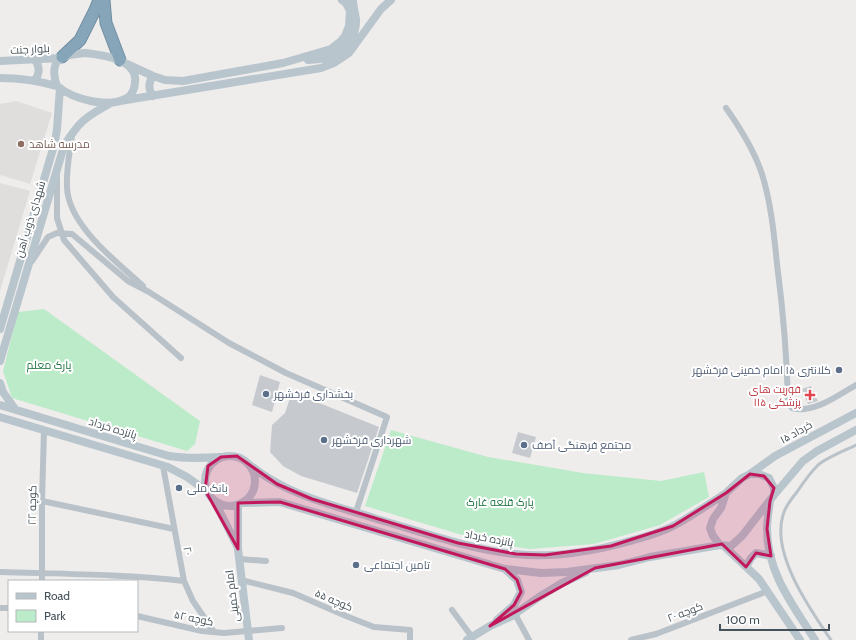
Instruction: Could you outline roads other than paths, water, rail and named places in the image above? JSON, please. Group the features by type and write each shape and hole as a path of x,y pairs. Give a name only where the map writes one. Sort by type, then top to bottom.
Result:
{"highway":[{"path":"62,57 80,40 96,10 99,0"},
{"path":"104,0 106,23 123,62"}],"main road":[{"path":"283,63 331,49 340,42 345,36 350,19 350,11 346,3 342,0"},
{"path":"58,87 54,72 58,60 62,57 73,54 98,54 123,62 165,80 183,81 283,63 332,57 348,44 355,28 356,19 353,0"},
{"path":"0,78 35,80 58,87 72,96 97,102 111,103 322,68 334,63 349,53 386,2"},
{"name":"بلوار جنت","path":"3,60 35,60 62,57"},
{"path":"35,60 40,70 35,80"},
{"path":"120,101 128,98 135,87 135,74 132,69 123,62"},
{"path":"153,76 149,84 150,92 153,96"},
{"name":"شهدای ذوب آهن","path":"1,326 55,142 57,129 58,87"},
{"name":"شهدای ذوب آهن","path":"0,361 64,146 72,132 81,122 111,103"},
{"path":"1,326 10,326"},
{"path":"0,383 3,392 15,409"},
{"name":"پانزده خرداد","path":"0,405 169,456 199,459 221,457"},
{"name":"۱۵ خرداد","path":"726,493 742,478 775,456 856,413"},
{"name":"پانزده خرداد","path":"0,417 163,466 187,477 205,490"},
{"path":"772,498 803,461 817,451 856,430"},
{"path":"229,455 237,456 250,465 254,472 255,486 248,499 240,504 230,506 222,505 215,502 205,490 205,474 208,466 214,460 229,455"},
{"name":"پانزده خرداد","path":"250,465 277,484 312,499 458,543 516,554 545,555 584,551 642,538 674,526 726,493"},
{"path":"750,474 759,474 769,478 773,483 774,488 767,529 771,556 780,584 815,640"},
{"path":"726,493 721,508 713,519 710,528 713,536 759,579 800,640"},
{"name":"پانزده خرداد","path":"240,504 280,502 506,569 541,573 567,572 619,565 650,557 722,545 731,546 742,536 772,498"},
{"name":"امام خمینی","path":"215,502 238,549"},
{"name":"امام خمینی","path":"240,504 238,549 248,636"},
{"path":"746,567 756,553 771,556"},
{"path":"490,626 515,614 562,583 595,568"},
{"path":"474,637 490,626 514,605 521,592 519,583 506,569"}],"street":[{"path":"726,108 741,129 754,152 768,198 783,316 788,403 792,408 803,410 835,397 856,385"},
{"path":"72,132 67,188 72,210 95,241 149,292"},
{"path":"57,167 56,218 64,240 113,297 181,358"},
{"path":"27,268 48,237 61,232 72,234 128,281 149,292 229,343 286,373 387,417 356,512"},
{"name":"کوچه ۲۲","path":"42,580 44,430"},
{"name":"۲۰","path":"163,466 184,581 193,601 214,632"},
{"path":"42,501 174,529"},
{"path":"239,560 266,561"},
{"path":"0,572 91,574 147,577 184,581"},
{"name":"کوچه ۵۵","path":"241,580 294,593 374,627 410,630 410,640"},
{"name":"کوچه ۲۰","path":"631,640 656,634 768,591"},
{"path":"452,610 474,637"},
{"path":"515,614 529,640"},
{"name":"کوچه ۵۲","path":"138,616 184,627 248,636 282,628"}],"lane":[{"path":"831,640 805,600 794,579 786,558 781,529 783,514 811,473 819,464 856,445"}],"place":[{"name":"مدرسه شاهد","path":"21,144"},
{"name":"کلانتری ۱۵ امام خمینی فرخشهر","path":"839,370"},
{"name":"بخشداری فرخشهر","path":"266,394"},
{"name":"فوریت های پزشکی ۱۱۵","path":"810,395"},
{"name":"شهرداری فرخشهر","path":"324,440"},
{"name":"مجتمع فرهنگی آصف","path":"524,445"},
{"name":"بانک ملی","path":"179,488"},
{"name":"تامین اجتماعی","path":"356,565"}],"park label":[{"name":"پارک معلم","path":"49,365"},
{"name":"پارک قلعه غارک","path":"500,502"}]}
